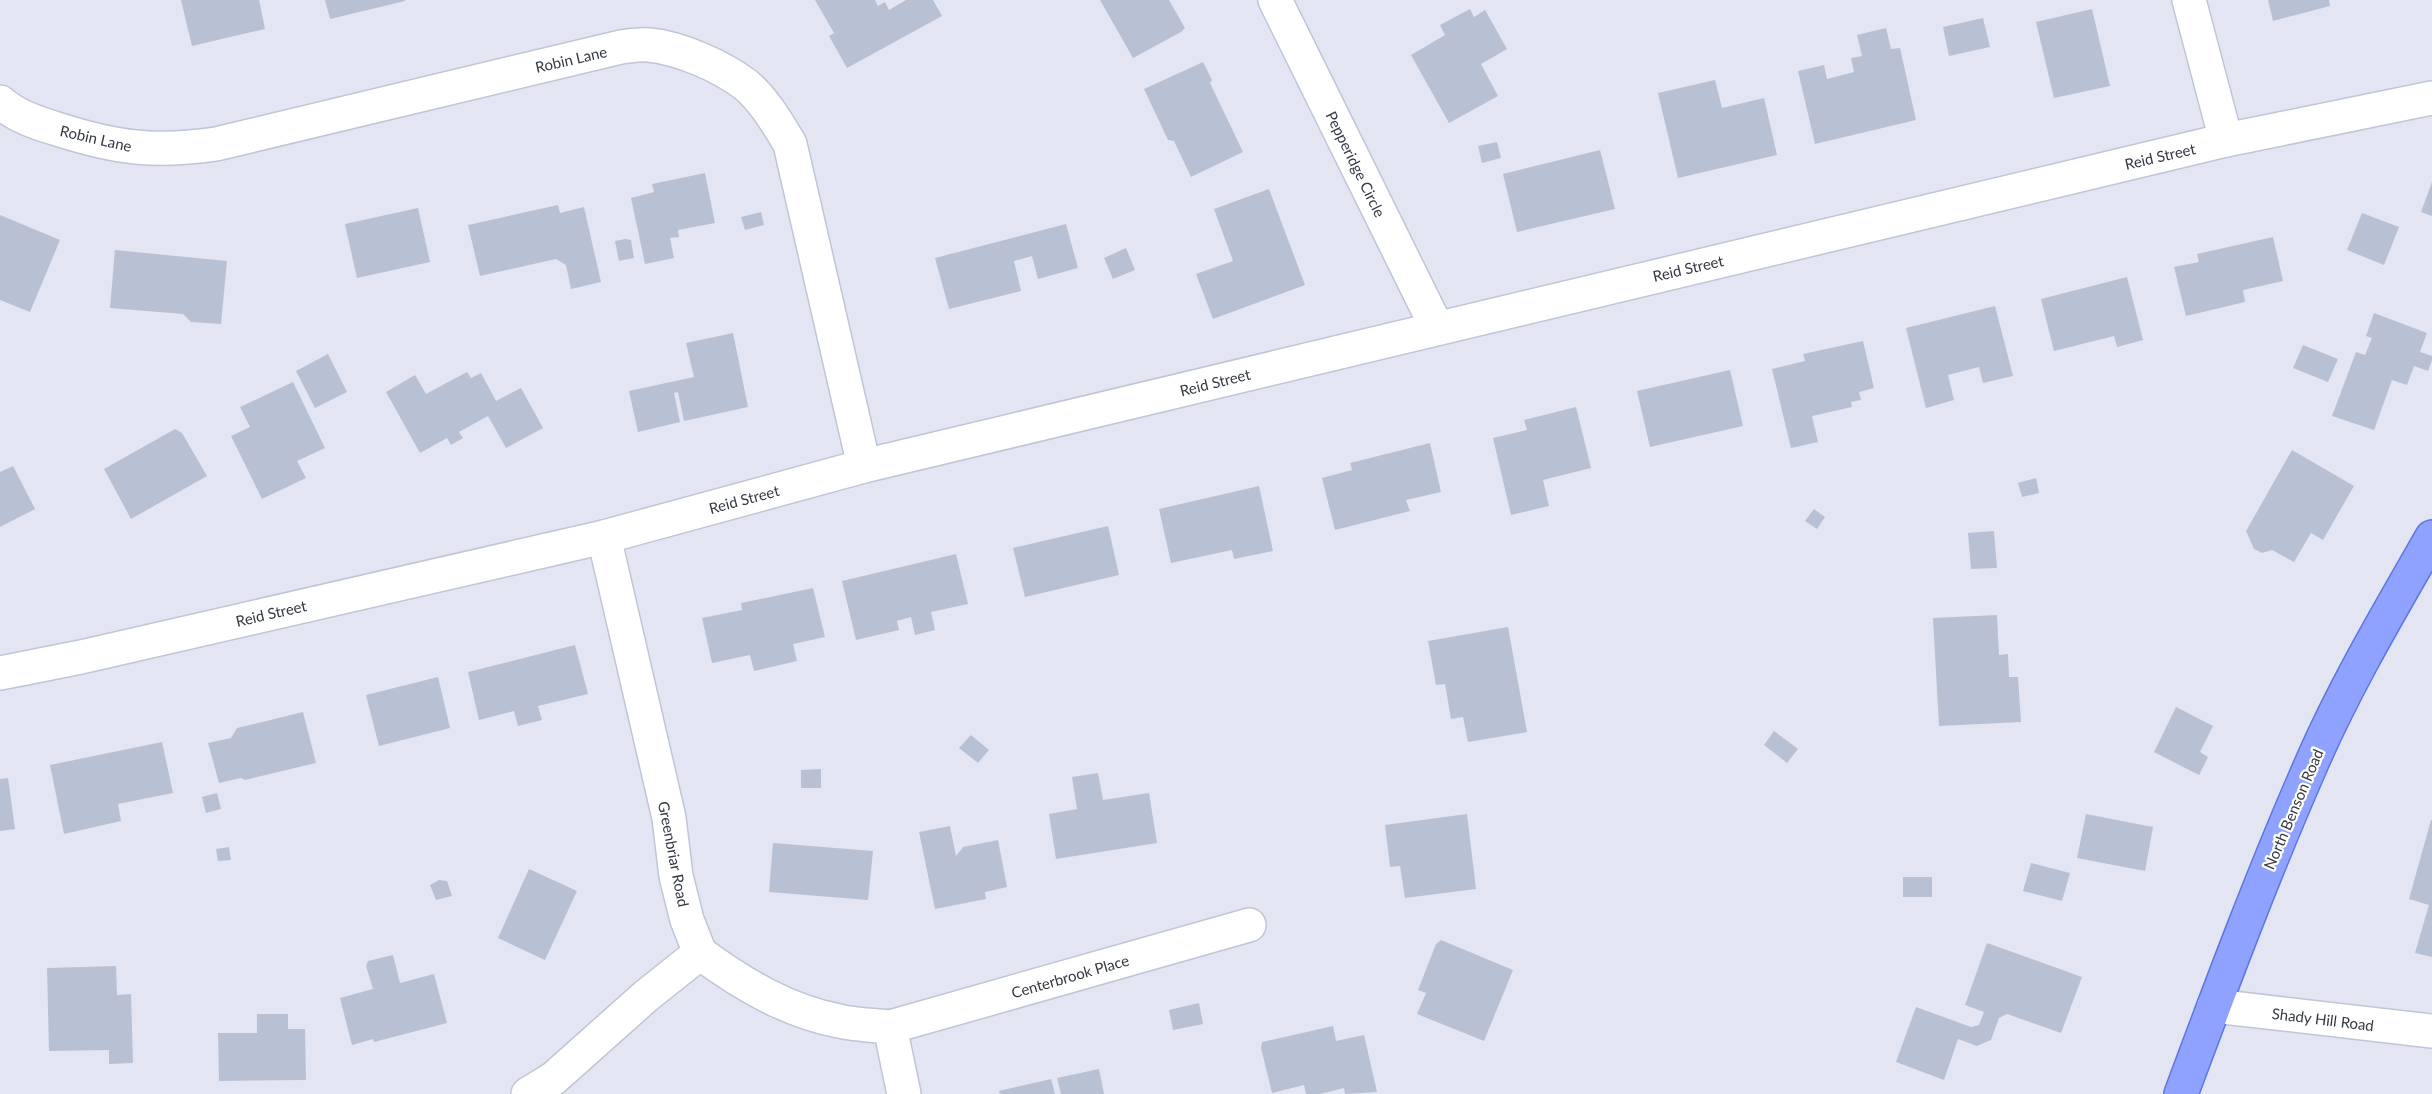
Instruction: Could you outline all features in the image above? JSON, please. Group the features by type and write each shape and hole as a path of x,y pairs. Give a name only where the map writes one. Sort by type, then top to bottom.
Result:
{"main road":[{"name":"North Benson Road","path":"2181,1094 2310,766 2348,688 2432,537"}],"street":[{"name":"Pepperidge Circle","path":"1275,0 1437,328"},
{"path":"2189,0 2226,140"},
{"name":"Robin Lane","path":"0,102 7,109 35,122 80,136 129,148 176,149 216,144 621,47 649,45 682,53 716,66 747,86 774,117 790,144 864,466"},
{"name":"Reid Street","path":"0,673 81,657 604,537 864,466 1437,328 2226,140 2432,98"},
{"name":"Greenbriar Road","path":"604,537 669,818 676,876 687,920 700,953"},
{"name":"Centerbrook Place","path":"890,1027 1250,925"},
{"path":"528,1094 554,1078 646,996 700,953 754,991 797,1008 839,1022 890,1027 904,1094"},
{"name":"Shady Hill Road","path":"2214,1006 2432,1032"}],"building":[{"path":"181,0 259,0 265,29 192,46"},
{"path":"325,0 405,0 405,1 330,19"},
{"path":"815,0 875,0 878,6 885,2 889,10 906,0 933,0 942,16 847,68 829,36 834,33"},
{"path":"1100,0 1169,0 1185,28 1133,58"},
{"path":"2268,0 2329,0 2330,6 2273,21"},
{"path":"1470,9 1474,17 1485,10 1507,49 1481,64 1498,96 1449,123 1411,55 1445,35 1440,25"},
{"path":"2092,9 2110,86 2054,98 2036,22"},
{"path":"1983,18 1990,47 1949,56 1943,27"},
{"path":"1886,28 1891,49 1900,48 1916,120 1815,144 1798,71 1824,65 1827,79 1854,72 1851,58 1862,56 1857,35"},
{"path":"1203,62 1212,80 1210,83 1243,152 1191,177 1174,141 1168,140 1144,89"},
{"path":"1715,80 1722,108 1764,98 1777,155 1678,178 1658,93"},
{"path":"1497,142 1501,158 1482,163 1478,146"},
{"path":"1600,150 1615,209 1517,232 1503,174"},
{"path":"705,173 715,223 678,230 679,237 670,238 674,258 645,264 631,198 654,192 652,184"},
{"path":"2432,182 2432,216 2421,212"},
{"path":"1269,189 1305,285 1213,319 1196,274 1233,261 1214,209"},
{"path":"558,205 560,213 584,207 601,282 571,289 566,265 556,259 480,276 468,225"},
{"path":"418,208 430,262 357,278 345,224"},
{"path":"761,212 764,225 745,230 741,217"},
{"path":"2362,213 2399,227 2384,265 2347,250"},
{"path":"0,215 60,240 30,312 0,300"},
{"path":"1066,224 1078,268 1038,279 1032,256 1014,261 1021,291 949,309 935,258"},
{"path":"2273,237 2283,281 2243,290 2245,302 2186,316 2174,267 2199,262 2197,254"},
{"path":"631,240 634,258 619,261 615,241"},
{"path":"1126,248 1135,270 1113,279 1104,258"},
{"path":"115,250 227,261 221,324 191,322 183,314 110,308"},
{"path":"2127,277 2143,340 2117,347 2114,336 2054,351 2041,299"},
{"path":"1995,306 2013,376 1983,383 1979,367 1948,375 1954,400 1926,408 1906,328"},
{"path":"2374,313 2427,333 2420,352 2432,356 2432,360 2428,371 2414,366 2407,385 2392,380 2374,430 2332,416 2356,352 2365,355 2372,338 2366,336"},
{"path":"733,333 748,407 684,421 678,392 674,393 680,422 638,432 629,391 694,377 686,343"},
{"path":"1863,341 1874,388 1859,392 1861,400 1851,402 1852,407 1812,416 1818,442 1791,448 1772,369 1805,361 1803,354"},
{"path":"2303,345 2338,359 2328,382 2293,368"},
{"path":"328,354 347,392 315,408 296,371"},
{"path":"1730,370 1743,426 1650,447 1637,391"},
{"path":"467,372 471,378 481,373 496,401 521,388 543,428 506,448 488,416 459,432 463,438 451,445 447,438 420,453 386,392 415,375 426,394"},
{"path":"293,382 325,448 297,461 306,478 262,499 231,436 250,427 240,407"},
{"path":"1576,407 1591,468 1543,480 1549,506 1511,515 1493,438 1527,430 1524,420"},
{"path":"175,429 182,433 207,476 131,519 104,469"},
{"path":"1430,443 1441,492 1406,500 1410,511 1335,530 1322,478 1352,470 1350,463"},
{"path":"2292,450 2354,486 2323,540 2311,533 2294,562 2272,550 2262,553 2254,549 2246,531"},
{"path":"13,466 35,509 0,527 0,472"},
{"path":"2036,478 2039,493 2022,497 2018,483"},
{"path":"1259,486 1273,551 1234,559 1232,550 1171,563 1159,509"},
{"path":"1814,509 1825,517 1817,529 1805,521"},
{"path":"1108,526 1119,575 1025,597 1013,548"},
{"path":"1994,531 1997,568 1971,569 1968,533"},
{"path":"956,554 968,604 931,612 935,630 915,635 911,617 897,621 899,630 856,640 842,581"},
{"path":"813,588 825,637 793,644 797,661 754,671 750,655 712,663 702,618 742,610 741,603"},
{"path":"1997,615 1999,655 2008,654 2009,677 2018,677 2021,722 1939,726 1933,618"},
{"path":"1508,627 1527,732 1468,742 1463,717 1451,719 1445,684 1436,685 1428,641"},
{"path":"575,645 588,694 538,706 542,720 518,726 514,711 479,720 468,672"},
{"path":"438,677 450,728 379,746 366,695"},
{"path":"2176,707 2213,726 2200,752 2208,757 2199,775 2154,752"},
{"path":"303,712 316,763 245,780 241,778 219,783 208,743 231,738 237,728"},
{"path":"1774,731 1798,749 1787,763 1764,745"},
{"path":"971,735 989,750 978,763 959,748"},
{"path":"162,742 173,793 118,804 121,821 64,834 50,765"},
{"path":"821,769 821,788 801,788 801,770"},
{"path":"1098,773 1103,800 1149,793 1157,843 1056,859 1049,814 1077,809 1072,777"},
{"path":"8,778 15,829 0,831 0,779"},
{"path":"217,793 221,809 206,813 202,797"},
{"path":"1467,814 1476,889 1405,898 1400,866 1390,867 1385,825"},
{"path":"2086,814 2153,827 2145,871 2077,858"},
{"path":"2431,820 2432,957 2415,953 2429,905 2409,899"},
{"path":"950,826 956,856 963,847 998,840 1007,887 985,892 986,899 935,909 919,832"},
{"path":"773,843 873,851 868,900 769,892"},
{"path":"229,847 231,860 218,861 216,849"},
{"path":"2031,863 2070,873 2062,901 2023,891"},
{"path":"529,869 577,891 545,960 498,938"},
{"path":"1903,877 1932,877 1932,897 1903,897"},
{"path":"439,880 447,881 452,896 436,900 430,885"},
{"path":"1441,940 1513,970 1484,1041 1417,1014 1426,993 1418,990 1436,944"},
{"path":"1987,943 2082,977 2061,1033 2007,1014 1999,1018 1991,1040 1977,1046 1958,1039 1944,1080 1896,1062 1916,1007 1971,1027 1979,1025 1984,1012 1965,1005"},
{"path":"393,955 400,983 434,974 447,1023 374,1042 373,1039 352,1045 340,998 373,989 366,966 368,961"},
{"path":"116,966 117,995 131,994 133,1063 109,1064 109,1050 49,1051 47,968"},
{"path":"1199,1003 1203,1024 1173,1030 1169,1010"},
{"path":"257,1014 288,1014 288,1029 305,1029 306,1080 219,1081 218,1033 257,1033"},
{"path":"1333,1026 1336,1041 1364,1035 1377,1092 1345,1094 1344,1088 1320,1094 1306,1094 1304,1085 1272,1093 1261,1048 1262,1042"},
{"path":"1099,1069 1104,1094 1061,1094 1057,1078"},
{"path":"1051,1079 1055,1094 1000,1094 999,1091"}]}
